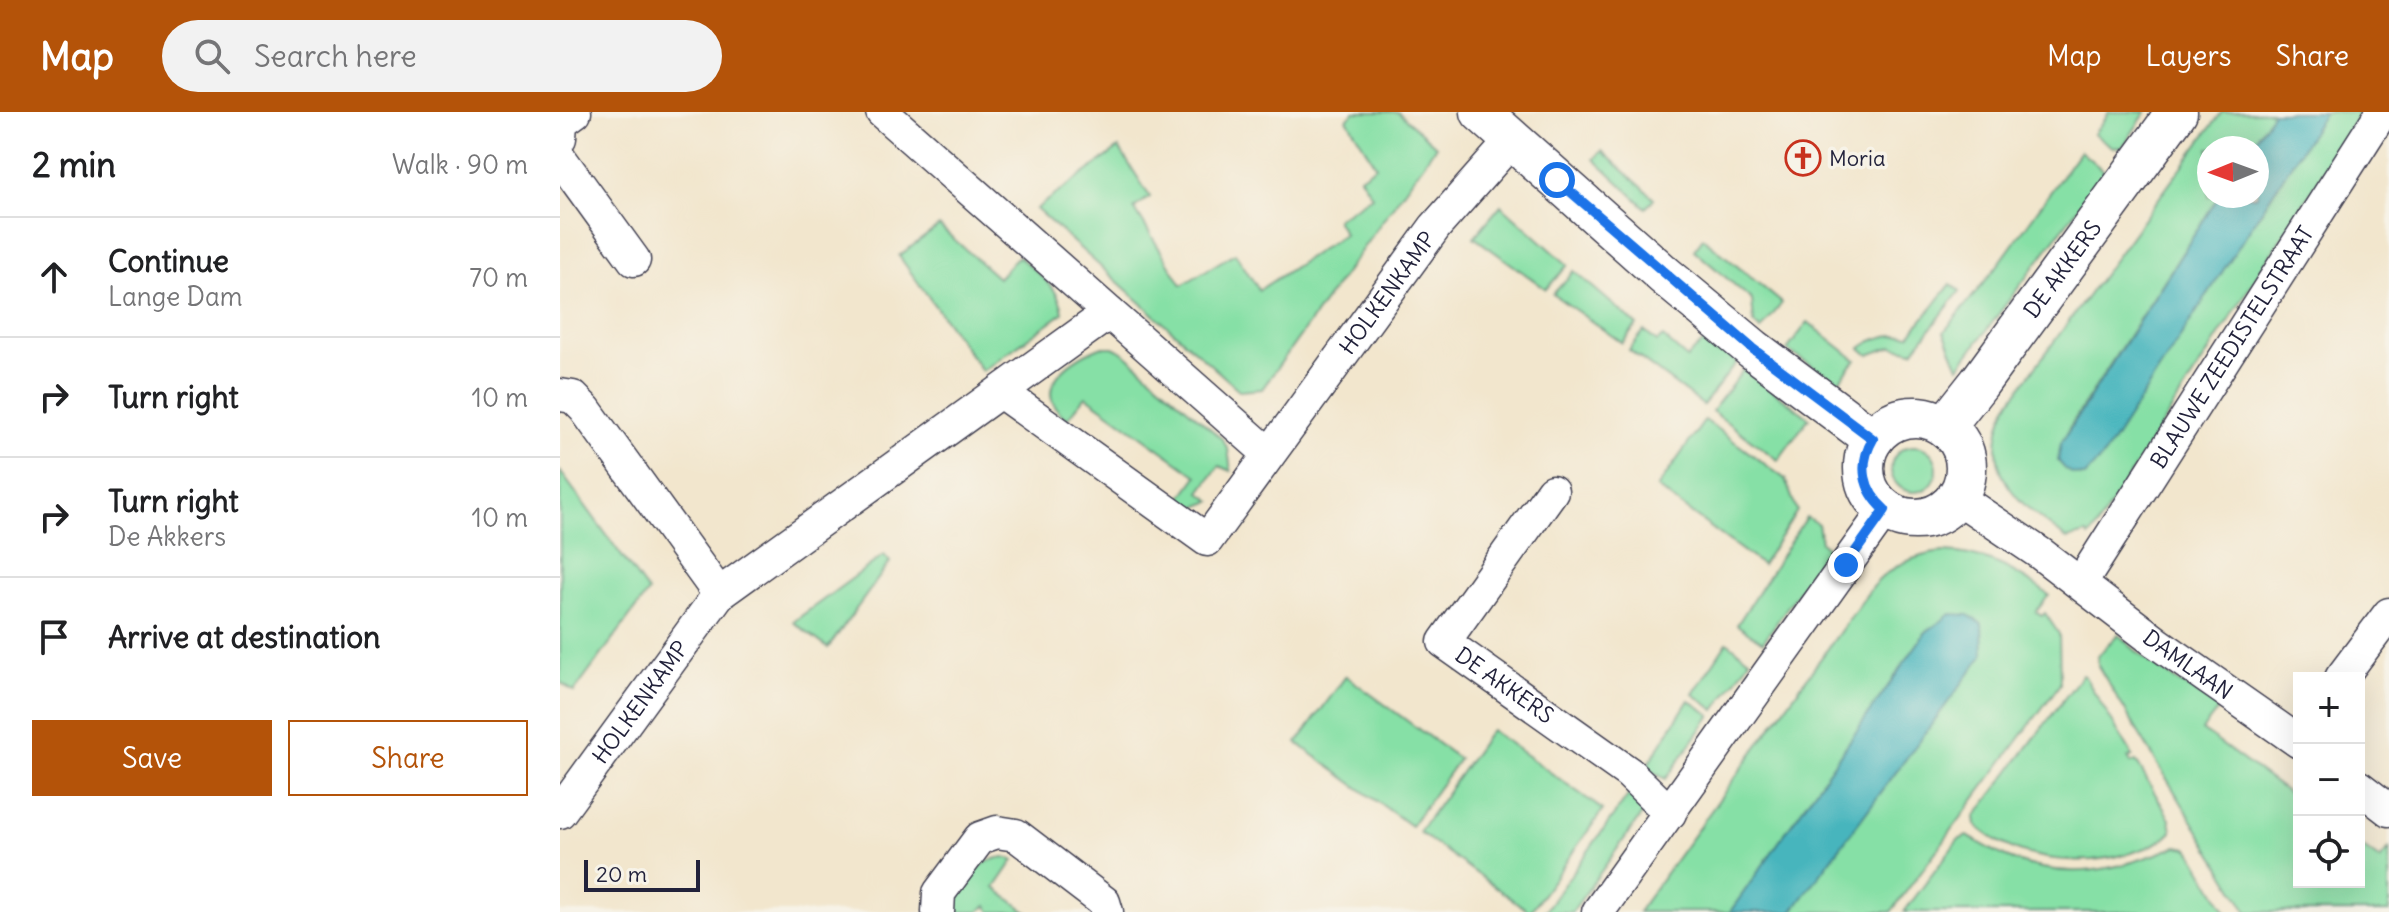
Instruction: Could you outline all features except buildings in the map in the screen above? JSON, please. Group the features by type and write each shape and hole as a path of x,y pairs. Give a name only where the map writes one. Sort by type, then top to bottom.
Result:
{"street":[{"path":"560,138 560,121 575,112"},
{"path":"882,112 1268,453"},
{"path":"1481,112 1753,349 1873,439"},
{"name":"DE AKKERS","path":"1945,426 2177,112"},
{"name":"BLAUWE ZEEDISTELSTRAAT","path":"2081,583 2382,112"},
{"name":"HOLKENKAMP","path":"1002,393 1207,540 1435,227 1512,140"},
{"path":"560,158 634,260"},
{"name":"HOLKENKAMP","path":"560,812 719,594 1109,313"},
{"path":"560,395 573,397 585,409 719,594"},
{"path":"1906,417 1933,419 1945,426 1962,446 1966,459 1967,472 1958,498 1949,508 1924,519 1897,517 1885,510 1875,501 1864,477 1866,451 1873,439 1882,429 1906,417"},
{"name":"DE AKKERS","path":"1552,491 1444,642 1629,773 1670,813"},
{"path":"1958,498 2081,583"},
{"path":"1598,912 1885,510"},
{"name":"DAMLAAN","path":"2081,583 2169,651 2293,736"},
{"path":"2346,672 2389,614"},
{"path":"2365,792 2389,810"},
{"path":"938,912 939,893 947,882 980,838 997,832 1016,835 1104,902 1107,912"}],"green space":[{"path":"1354,112 1398,112 1436,146 1262,389 1240,391 1036,209 1119,148 1150,197 1134,208 1182,285 1235,253 1259,290 1344,234 1336,219 1372,196 1360,177 1376,166 1347,119"},
{"path":"2109,112 2146,112 2122,148 2113,147 2094,134"},
{"path":"2222,112 2273,112 2258,136 2204,136"},
{"path":"2325,112 2362,112 2089,537 2087,534 2067,539 2033,512 2007,484 1997,450 1999,429 2007,406 2197,146 2197,208 2211,208 2069,428 2058,461 2073,474 2085,476 2105,454 2263,208 2269,208 2269,199"},
{"path":"1602,151 1654,198 1646,208 1594,159"},
{"path":"2080,151 2105,172 1959,367 1944,332 1998,265"},
{"path":"1501,205 1568,265 1546,289 1474,237"},
{"path":"939,226 998,278 1018,256 1053,288 1063,313 982,371 899,256"},
{"path":"1703,238 1782,303 1761,330 1754,324 1752,300 1694,250"},
{"path":"1574,271 1637,325 1622,343 1553,294"},
{"path":"1951,284 1960,291 1913,351 1893,346 1869,355 1861,348 1884,337 1910,335"},
{"path":"1808,322 1856,360 1838,382 1787,350"},
{"path":"1644,331 1657,342 1663,337 1687,358 1706,340 1737,362 1703,405 1629,350"},
{"path":"1100,347 1113,347 1123,352 1222,439 1228,449 1231,471 1219,466 1200,492 1212,501 1194,508 1179,501 1197,476 1086,396 1067,419 1056,408 1051,397 1057,377 1076,360"},
{"path":"1744,369 1809,418 1778,460 1712,411"},
{"path":"1705,420 1785,479 1797,511 1762,565 1657,488"},
{"path":"1914,446 1930,453 1937,469 1930,485 1914,492 1898,485 1891,469 1898,453"},
{"path":"560,471 648,592 574,692 560,682"},
{"path":"1806,517 1818,524 1821,542 1828,549 1763,642 1737,625"},
{"path":"1943,552 1999,564 2049,595 2036,612 2042,616 2045,613 2059,634 2060,684 1891,912 1792,912 1983,655 1926,632 1730,912 1638,912 1873,586 1905,562"},
{"path":"884,555 890,562 828,648 793,622"},
{"path":"2118,634 2166,674 2221,706 2202,730 2293,797 2293,888 2365,888 2365,849 2380,860 2389,849 2389,912 2248,912 2098,666 2098,656"},
{"path":"1727,642 1750,660 1715,710 1693,694"},
{"path":"2082,675 2133,756 2128,758 2131,763 2136,761 2170,819 2172,832 2146,848 2104,859 2058,859 2013,849 1976,825 1975,817"},
{"path":"1346,676 1459,759 1411,826 1297,743"},
{"path":"1689,700 1711,715 1666,779 1645,769"},
{"path":"1491,730 1603,810 1530,912 1419,832"},
{"path":"1630,793 1645,810 1572,912 1544,912"},
{"path":"1967,836 2006,857 2051,870 2114,867 2177,846 2188,848 2227,912 1904,912 1958,840"},
{"path":"1005,857 1014,860 995,888 1027,912 991,912 987,906 978,912 957,912 960,892 970,875 986,863"}],"water":[{"path":"2273,112 2325,112 2269,199 2269,136 2258,136"},
{"path":"2211,208 2263,208 2105,454 2085,476 2076,475 2063,467 2058,460 2061,443"},
{"path":"1951,614 1968,615 1982,624 1983,655 1792,912 1730,912 1926,632"}],"place":[{"name":"Moria","path":"1803,158"}],"route":[{"path":"1557,180 1753,349 1873,439 1866,451 1864,477 1868,490 1885,510 1846,565"}]}
